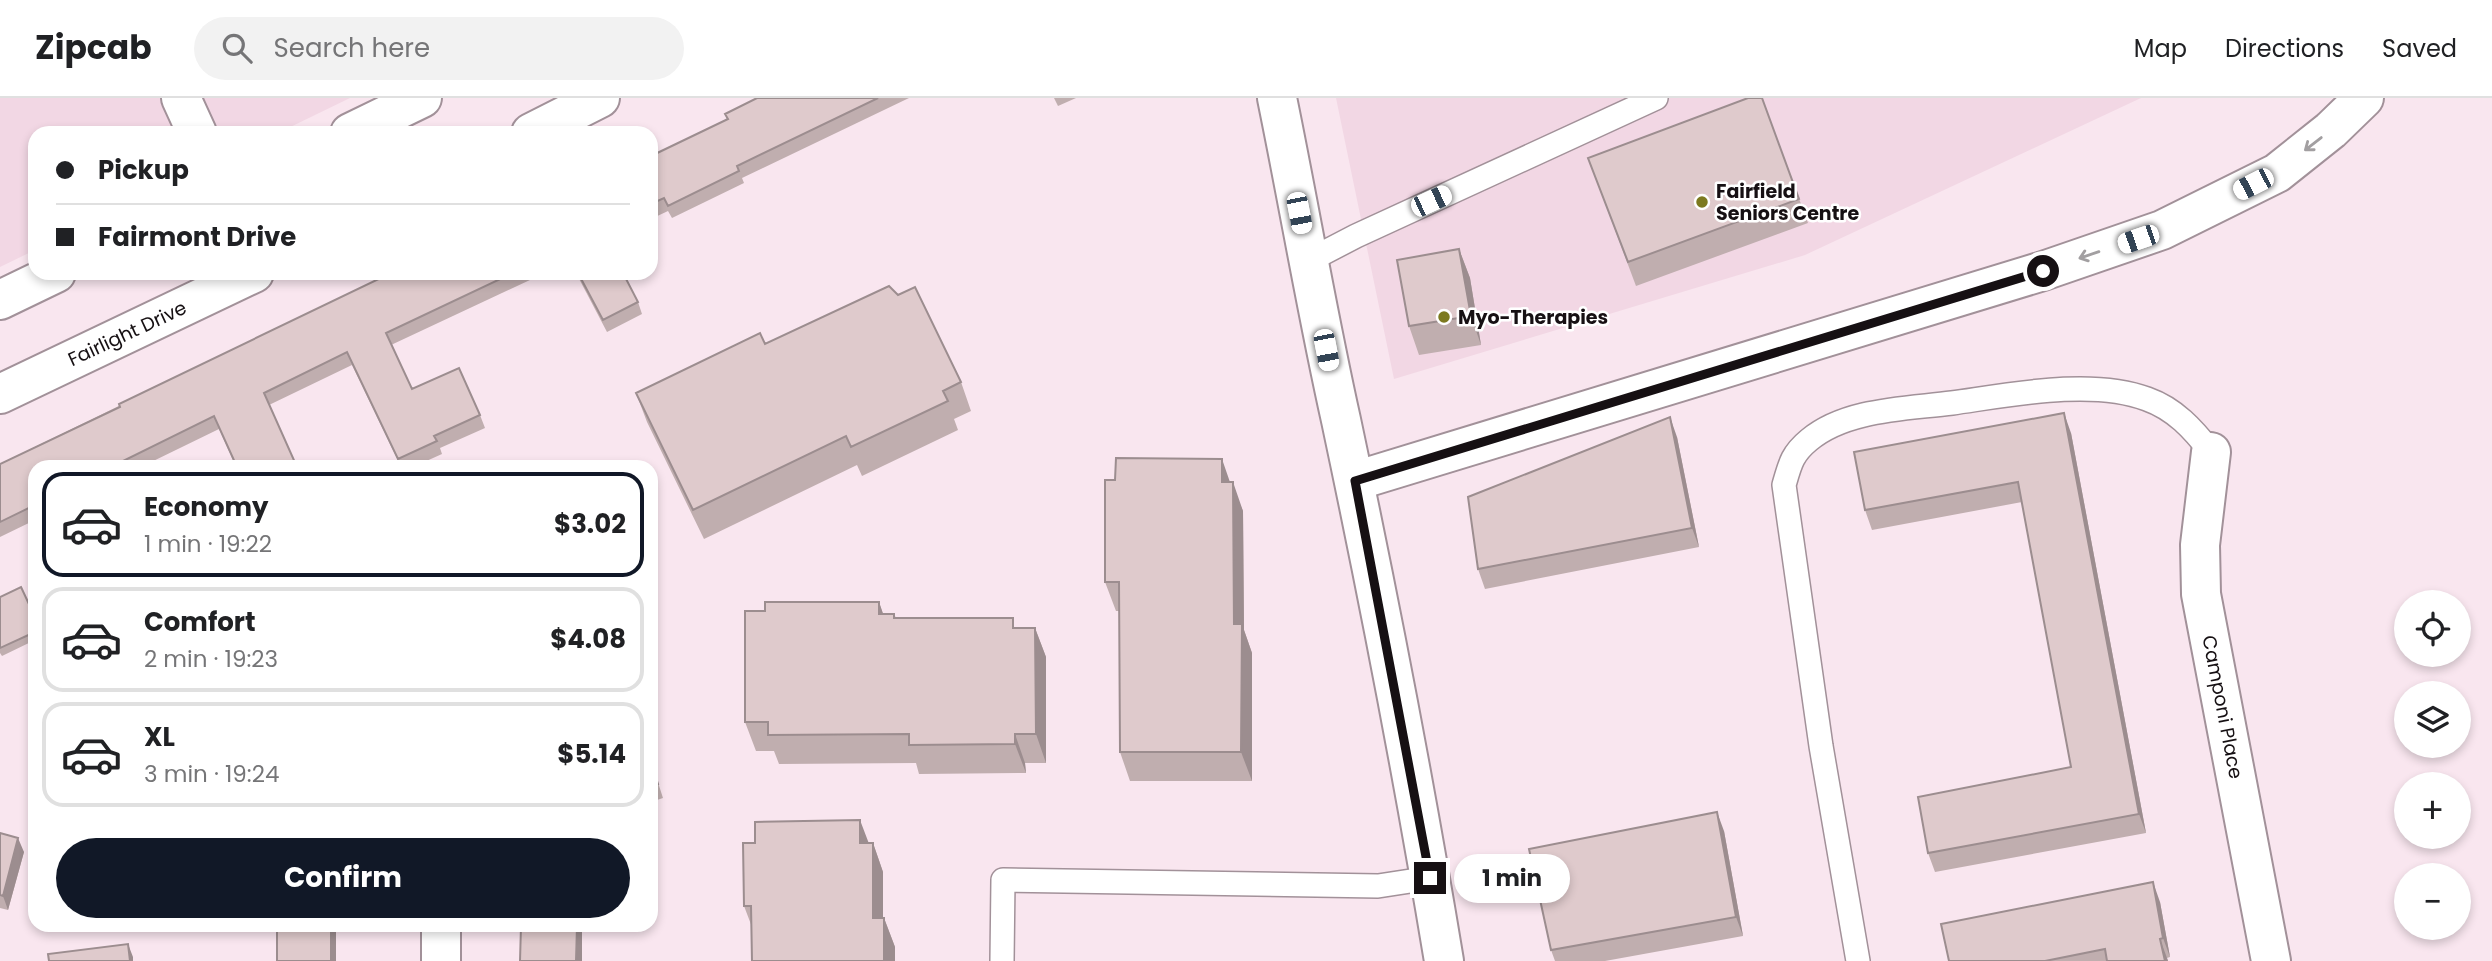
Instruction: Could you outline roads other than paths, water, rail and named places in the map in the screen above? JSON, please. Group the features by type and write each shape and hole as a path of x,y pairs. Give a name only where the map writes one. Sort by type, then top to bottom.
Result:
{"main road":[{"path":"181,98 194,126"},
{"path":"364,126 422,98"},
{"path":"545,126 600,98"},
{"path":"1277,98 1308,261 1355,481 1444,961"},
{"path":"1355,481 2043,271 2162,230 2277,173 2331,130 2364,98"},
{"path":"0,300 41,280"},
{"name":"Fairlight Drive","path":"0,394 239,280"},
{"name":"Camponi Place","path":"2211,452 2200,545 2201,594 2271,961"},
{"path":"441,932 441,961"}],"lane":[{"path":"1308,261 1356,236 1656,98"},
{"path":"1858,961 1821,746 1784,485 1791,458 1811,439 1836,425 1868,414 2061,390 2122,392 2146,398 2171,410 2193,429 2211,452"},
{"path":"1002,961 1003,880 1378,886 1430,878"}],"place":[{"name":"Fairfield Seniors Centre","path":"1702,202"},
{"name":"Myo-Therapies","path":"1444,317"}]}
